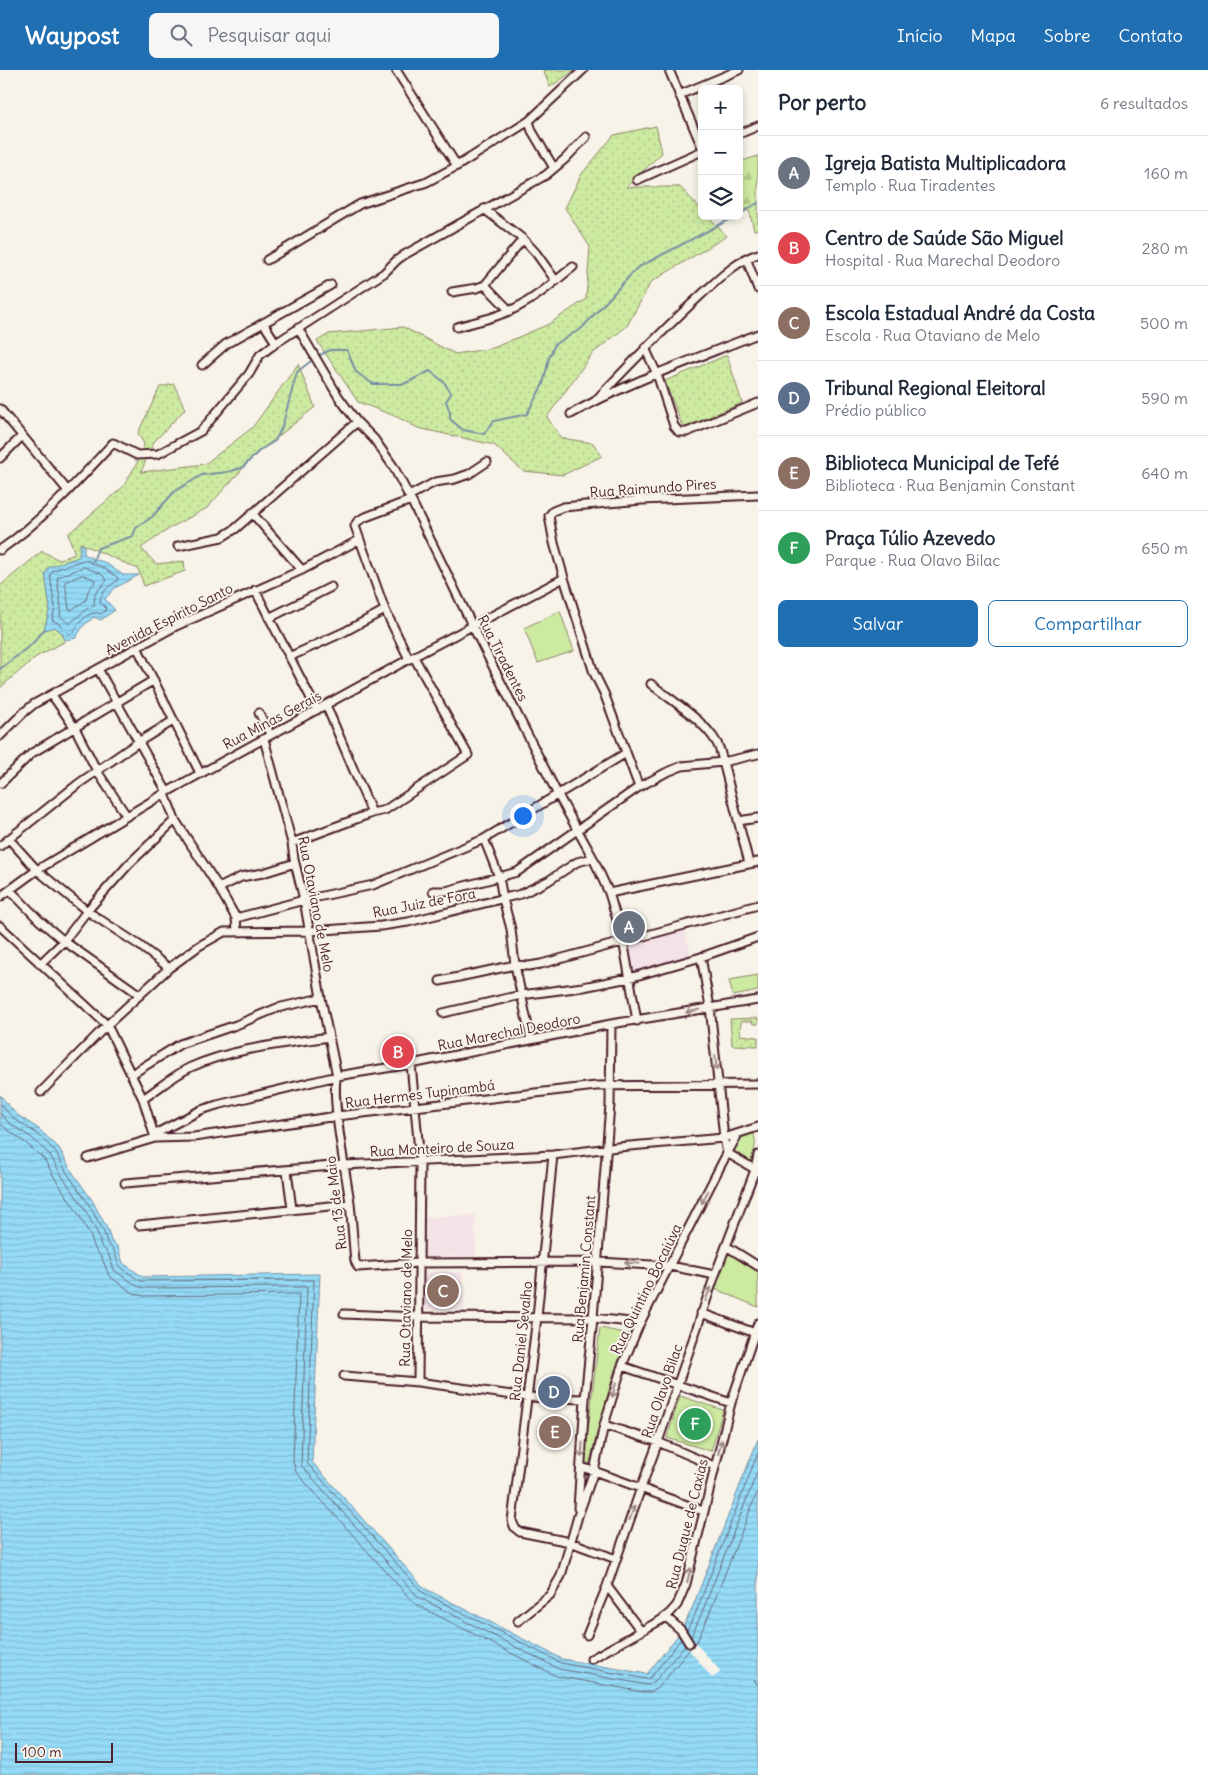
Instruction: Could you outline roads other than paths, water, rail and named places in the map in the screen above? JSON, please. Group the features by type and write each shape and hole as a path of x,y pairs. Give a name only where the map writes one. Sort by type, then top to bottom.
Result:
{"street":[{"path":"396,70 457,166"},
{"path":"267,260 360,204 427,182 457,166 529,121 583,70"},
{"path":"669,70 698,138"},
{"path":"679,95 739,70"},
{"path":"529,121 532,131 554,168"},
{"path":"743,132 758,126"},
{"path":"0,550 68,492 113,443 130,453 145,456 158,454 201,431 249,374 260,355 298,328 384,273 404,255 546,175 586,137"},
{"path":"637,180 698,152"},
{"path":"484,209 523,239 536,253 556,281"},
{"path":"452,292 485,285 523,239"},
{"path":"596,400 673,320 723,275 746,258 758,254"},
{"path":"746,258 758,289"},
{"path":"457,327 510,311 548,288 573,267"},
{"path":"202,365 226,344 331,285"},
{"path":"485,285 510,311"},
{"path":"264,324 276,343"},
{"name":"Rua Tiradentes","path":"298,328 338,396 357,422 384,452 410,498 558,795 578,829 609,893 623,940 637,1021"},
{"path":"571,414 596,400 758,334"},
{"path":"645,348 657,374 676,430 679,432 687,432 758,403"},
{"path":"0,409 68,492"},
{"path":"178,546 222,537 235,529 357,422"},
{"path":"0,458 22,436"},
{"path":"292,843 372,813 385,810 468,755 385,610 355,526 357,522 410,498 435,482 455,479 469,474 487,462"},
{"name":"Rua Raimundo Pires","path":"564,578 549,518 551,513 563,507 651,500 758,495"},
{"path":"252,513 302,570"},
{"name":"Avenida Espírito Santo","path":"0,736 28,708 137,646 176,626 302,570 359,540"},
{"path":"564,578 594,673 604,693 639,787"},
{"name":"Rua Minas Gerais","path":"0,897 37,870 126,815 200,773 472,625 564,578"},
{"path":"269,618 331,588"},
{"path":"255,590 317,710"},
{"path":"290,657 344,632 385,610"},
{"path":"137,646 173,722 200,773"},
{"path":"98,668 140,741 166,793 176,820 236,918 237,930"},
{"path":"1,783 32,753 154,680"},
{"path":"651,684 712,733 718,743 749,864"},
{"path":"52,694 74,728 96,772 126,815"},
{"path":"326,706 372,813"},
{"name":"Rua Otaviano de Melo","path":"259,713 267,736 292,843 336,1076"},
{"path":"0,846 96,772 140,741 173,722"},
{"path":"236,918 372,885 484,839 626,753"},
{"path":"433,891 446,891 517,872 639,787 665,773 682,766 722,762 758,754"},
{"path":"738,821 758,818"},
{"path":"40,964 64,942 87,911 128,864 176,820"},
{"path":"9,839 37,870 87,911 139,945 169,968"},
{"path":"484,839 499,877 511,929 515,965 531,1040"},
{"name":"Rua Juiz de Fora","path":"41,1092 107,1025 169,968 199,946 224,932 237,930 310,931 363,928 408,922 521,894 548,881 577,862 592,858"},
{"path":"609,893 758,862"},
{"path":"219,888 241,877 263,873 295,863"},
{"path":"10,890 64,942 140,995"},
{"path":"440,981 515,965 529,966 541,964 623,940 758,905"},
{"path":"0,926 107,1025 143,1099 155,1136"},
{"path":"443,1013 521,995 583,987 629,978 758,937"},
{"path":"701,956 710,1007 727,1153 757,1171"},
{"path":"132,1074 180,1044 236,1025 277,1008 321,998"},
{"name":"Rua Marechal Deodoro","path":"155,1136 202,1110 217,1104 336,1076 411,1064 611,1024 758,1000"},
{"name":"Rua Benjamin Constant","path":"578,1516 585,1399 598,1262 606,1148 610,1087 611,1024"},
{"path":"143,1099 190,1068 218,1057 248,1049 329,1037"},
{"name":"Rua Otaviano de Melo","path":"411,1064 420,1162 418,1382"},
{"name":"Rua 13 de Maio","path":"336,1076 334,1081 350,1204 355,1261 358,1267 418,1263"},
{"name":"Rua Hermes Tupinambá","path":"88,1158 155,1136 194,1137 338,1116 596,1086 758,1084"},
{"name":"Rua Monteiro de Souza","path":"125,1183 344,1166 553,1155 606,1148 724,1138 758,1127"},
{"name":"Rua Quintino Bocaiúva","path":"518,1621 550,1595 561,1576 578,1516 594,1471 604,1425 622,1366 640,1323 738,1134"},
{"name":"Rua Daniel Sevalho","path":"553,1155 537,1317 512,1521 515,1528 520,1532 570,1542"},
{"name":"Rua Olavo Bilac","path":"587,1635 607,1586 658,1442 701,1313 757,1171 758,1155"},
{"path":"287,1171 292,1209"},
{"path":"139,1225 350,1204"},
{"path":"726,1246 758,1266"},
{"path":"418,1263 598,1262 670,1266 715,1276"},
{"path":"701,1313 755,1333"},
{"path":"344,1314 418,1317 593,1318 640,1323"},
{"name":"Rua Duque de Caxias","path":"591,1659 666,1617 677,1605 686,1584 697,1545 703,1511 731,1403 758,1323"},
{"path":"622,1366 731,1403"},
{"path":"344,1376 418,1382 527,1397 585,1399"},
{"path":"604,1425 658,1442 714,1466"},
{"path":"580,1467 703,1511"},
{"path":"570,1542 616,1560"},
{"path":"607,1586 641,1631"},
{"path":"666,1617 681,1630 689,1643"}],"water":[{"path":"80,545 84,545 84,554 104,562 123,575 139,575 115,588 105,599 115,610 101,620 94,617 83,626 76,638 65,640 62,633 55,627 44,630 50,608 45,574 49,567 79,557"},
{"path":"0,1095 16,1114 39,1129 59,1148 71,1170 92,1200 108,1230 111,1241 118,1247 123,1263 143,1277 320,1274 312,1462 424,1588 562,1659 647,1674 679,1634 691,1611 758,1439 758,1775 0,1775"}],"waterway":[{"path":"743,212 758,203"},
{"path":"320,355 330,350 347,350 356,372 373,384 404,384 430,371 444,382 451,394 446,401 450,412 450,419 463,430 484,434 494,421 527,414 543,384 549,358 555,344 581,329 637,268 728,220"},
{"path":"93,561 98,548 133,536 136,528 152,517 175,491 202,475 242,468 260,450 275,441 282,427 297,372 311,361"},
{"path":"0,669 32,644 45,629"}],"place":[{"name":"Igreja Batista Multiplicadora","path":"629,927"},
{"name":"Centro de Saúde São Miguel","path":"398,1052"},
{"name":"Escola Estadual André da Costa","path":"443,1291"},
{"name":"Tribunal Regional Eleitoral","path":"554,1392"},
{"name":"Praça Túlio Azevedo","path":"695,1424"},
{"name":"Biblioteca Municipal de Tefé","path":"555,1432"}]}
